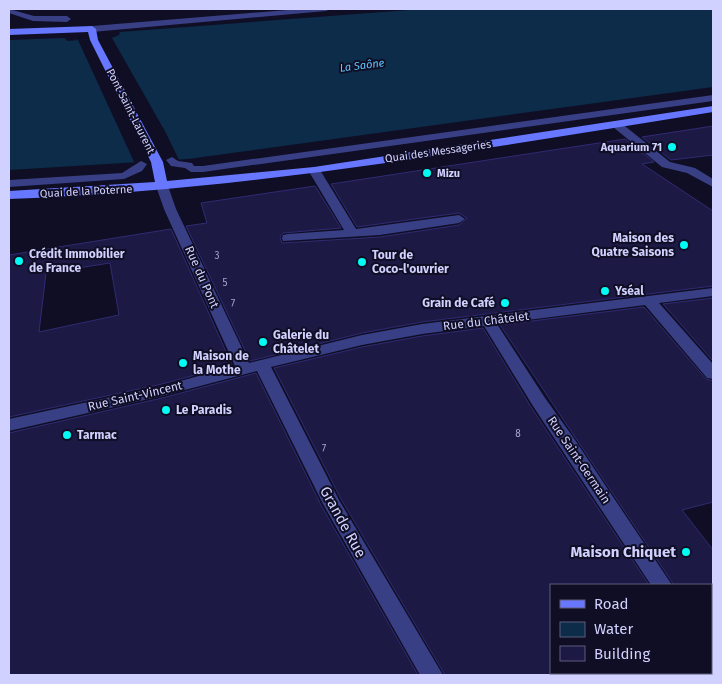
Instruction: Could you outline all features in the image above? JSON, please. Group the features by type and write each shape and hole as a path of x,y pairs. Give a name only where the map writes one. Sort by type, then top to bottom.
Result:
{"main road":[{"path":"9,32 93,34"},
{"name":"Pont Saint-Laurent","path":"93,34 157,162 162,186"},
{"name":"Quai des Messageries","path":"162,186 314,170 713,109"},
{"name":"Quai de la Poterne","path":"9,195 162,186"}],"street":[{"path":"93,34 150,20 326,9"},
{"path":"13,14 33,18 66,19"},
{"name":"Quai des Messageries","path":"174,162 188,165 191,169 203,169 713,98"},
{"path":"616,125 666,164 691,170 713,184"},
{"name":"Quai de la Poterne","path":"9,184 124,176 140,166"},
{"path":"314,170 352,232"},
{"name":"Rue du Pont","path":"162,186 170,209 253,367"},
{"path":"288,238 380,231 459,219"},
{"name":"Rue du Châtelet","path":"253,367 362,340 422,329 492,328 648,300 713,292"},
{"path":"648,300 713,374"},
{"name":"Rue Saint-Germain","path":"492,328 539,402 661,584"},
{"name":"Rue Saint-Vincent","path":"9,425 162,391 253,367"},
{"name":"Grande Rue","path":"253,367 432,675"}],"water":[{"name":"La Saône","path":"423,9 713,9 713,87 188,159 9,170 9,40 64,38 80,40 105,37 120,32"}],"pier":[{"path":"120,32 119,35 112,38 166,133 179,160 190,161 132,165 135,164 78,40 68,41 64,38 80,40 105,37"}],"building":[{"path":"713,126 713,155 671,160 642,137"},
{"path":"625,139 654,162 642,164 713,211 713,286 422,322 362,333 250,361 186,226 207,223 201,203 315,186 341,228 283,233 280,237 282,243 380,237 459,225 467,218 459,213 357,227 331,184"},
{"path":"171,229 232,365 162,384 9,417 9,255","holes":["110,263 119,315 39,332 46,273"]},
{"path":"713,298 713,361 663,304"},
{"path":"644,307 706,379 713,381 713,502 682,510 713,550 713,585 673,584 500,325"},
{"path":"483,328 531,407 648,584 550,584 551,675 445,675 341,499 274,368 362,347 422,336"},
{"path":"256,373 321,505 418,675 9,675 9,433 162,398"}],"place":[{"name":"Aquarium 71","path":"672,147"},
{"name":"Mizu","path":"427,173"},
{"name":"Maison des Quatre Saisons","path":"684,245"},
{"name":"Crédit Immobilier de France","path":"19,261"},
{"name":"Tour de Coco-l'ouvrier","path":"362,262"},
{"name":"Yséal","path":"605,291"},
{"name":"Grain de Café","path":"505,303"},
{"name":"Galerie du Châtelet","path":"263,342"},
{"name":"Maison de la Mothe","path":"183,363"},
{"name":"Le Paradis","path":"166,410"},
{"name":"Tarmac","path":"67,435"},
{"name":"Maison Chiquet","path":"686,552"}]}
